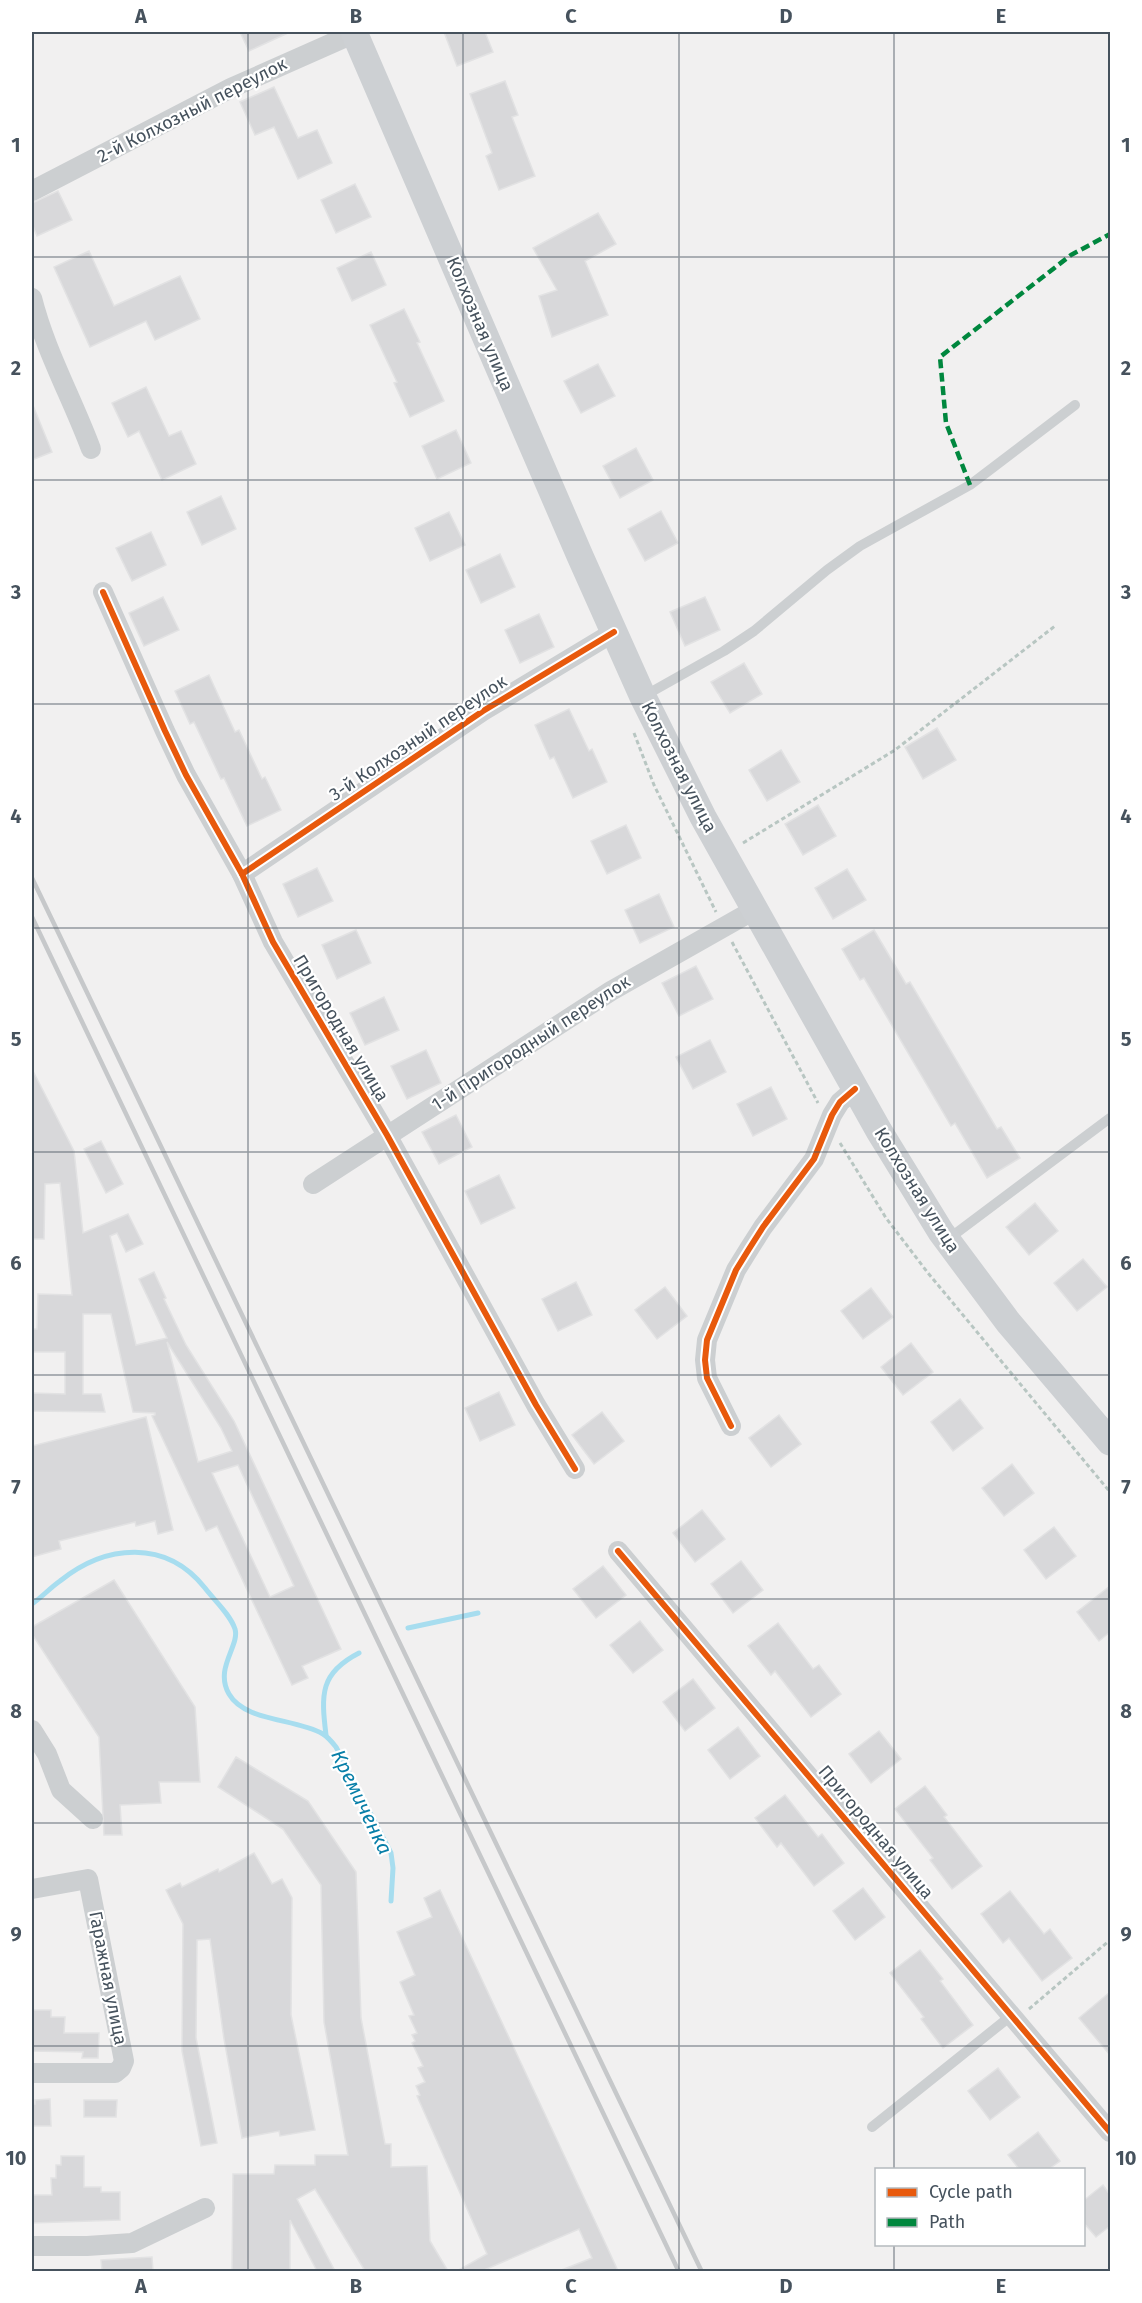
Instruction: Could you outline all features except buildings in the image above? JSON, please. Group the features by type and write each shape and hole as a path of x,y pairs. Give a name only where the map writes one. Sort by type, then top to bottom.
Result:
{"main road":[{"name":"Колхозная улица","path":"354,32 643,697 723,854 909,1183 946,1240 1008,1322 1110,1442"}],"street":[{"name":"2-й Колхозный переулок","path":"32,191 231,88 354,32"},
{"path":"32,298 47,345 77,411 91,449"},
{"name":"Пригородная улица","path":"103,592 182,766 242,874 273,942 387,1135 531,1395 575,1469"},
{"name":"3-й Колхозный переулок","path":"242,874 483,711 614,632"},
{"name":"1-й Пригородный переулок","path":"313,1184 611,991 754,910"},
{"path":"731,1425 707,1378 705,1360 707,1340 736,1270 763,1227 814,1159 840,1102 855,1089"},
{"name":"Пригородная улица","path":"618,1551 1110,2132"},
{"path":"32,1730 47,1754 61,1790 93,1819"},
{"name":"Гаражная улица","path":"32,1889 88,1879 124,2061 115,2073 32,2073"},
{"path":"32,2246 132,2243 205,2208"}],"lane":[{"path":"643,697 724,651 754,631 827,570 860,546 970,485 1075,405"},
{"path":"946,1240 1110,1118"},
{"path":"872,2127 1014,2018"}],"path":[{"path":"723,854 895,750 1055,626"},
{"path":"632,728 654,785 723,926 828,1124 886,1218 928,1273 1110,1492"},
{"path":"1014,2018 1110,1940"}],"waterway":[{"name":"Кремиченка","path":"32,1604 78,1569 116,1554 135,1552 154,1554 172,1561 189,1572 226,1613 235,1629 236,1636 224,1675 229,1694 247,1710 312,1729 325,1735 336,1747 391,1853 393,1868 391,1901"},
{"path":"408,1628 478,1613"},
{"path":"326,1735 324,1708 326,1686 337,1668 359,1653"}],"railway":[{"path":"32,878 702,2272"},
{"path":"32,917 679,2272"}],"marked path":[{"path":"970,485 946,423 940,357 1071,255 1110,234"}],"cycle path":[{"path":"103,592 186,775 242,874 273,942 387,1135 536,1405 575,1469"},
{"path":"242,874 483,711 614,632"},
{"path":"731,1426 707,1378 705,1360 707,1340 736,1270 763,1227 814,1159 832,1115 840,1102 855,1089"},
{"path":"618,1551 1110,2132"}]}
